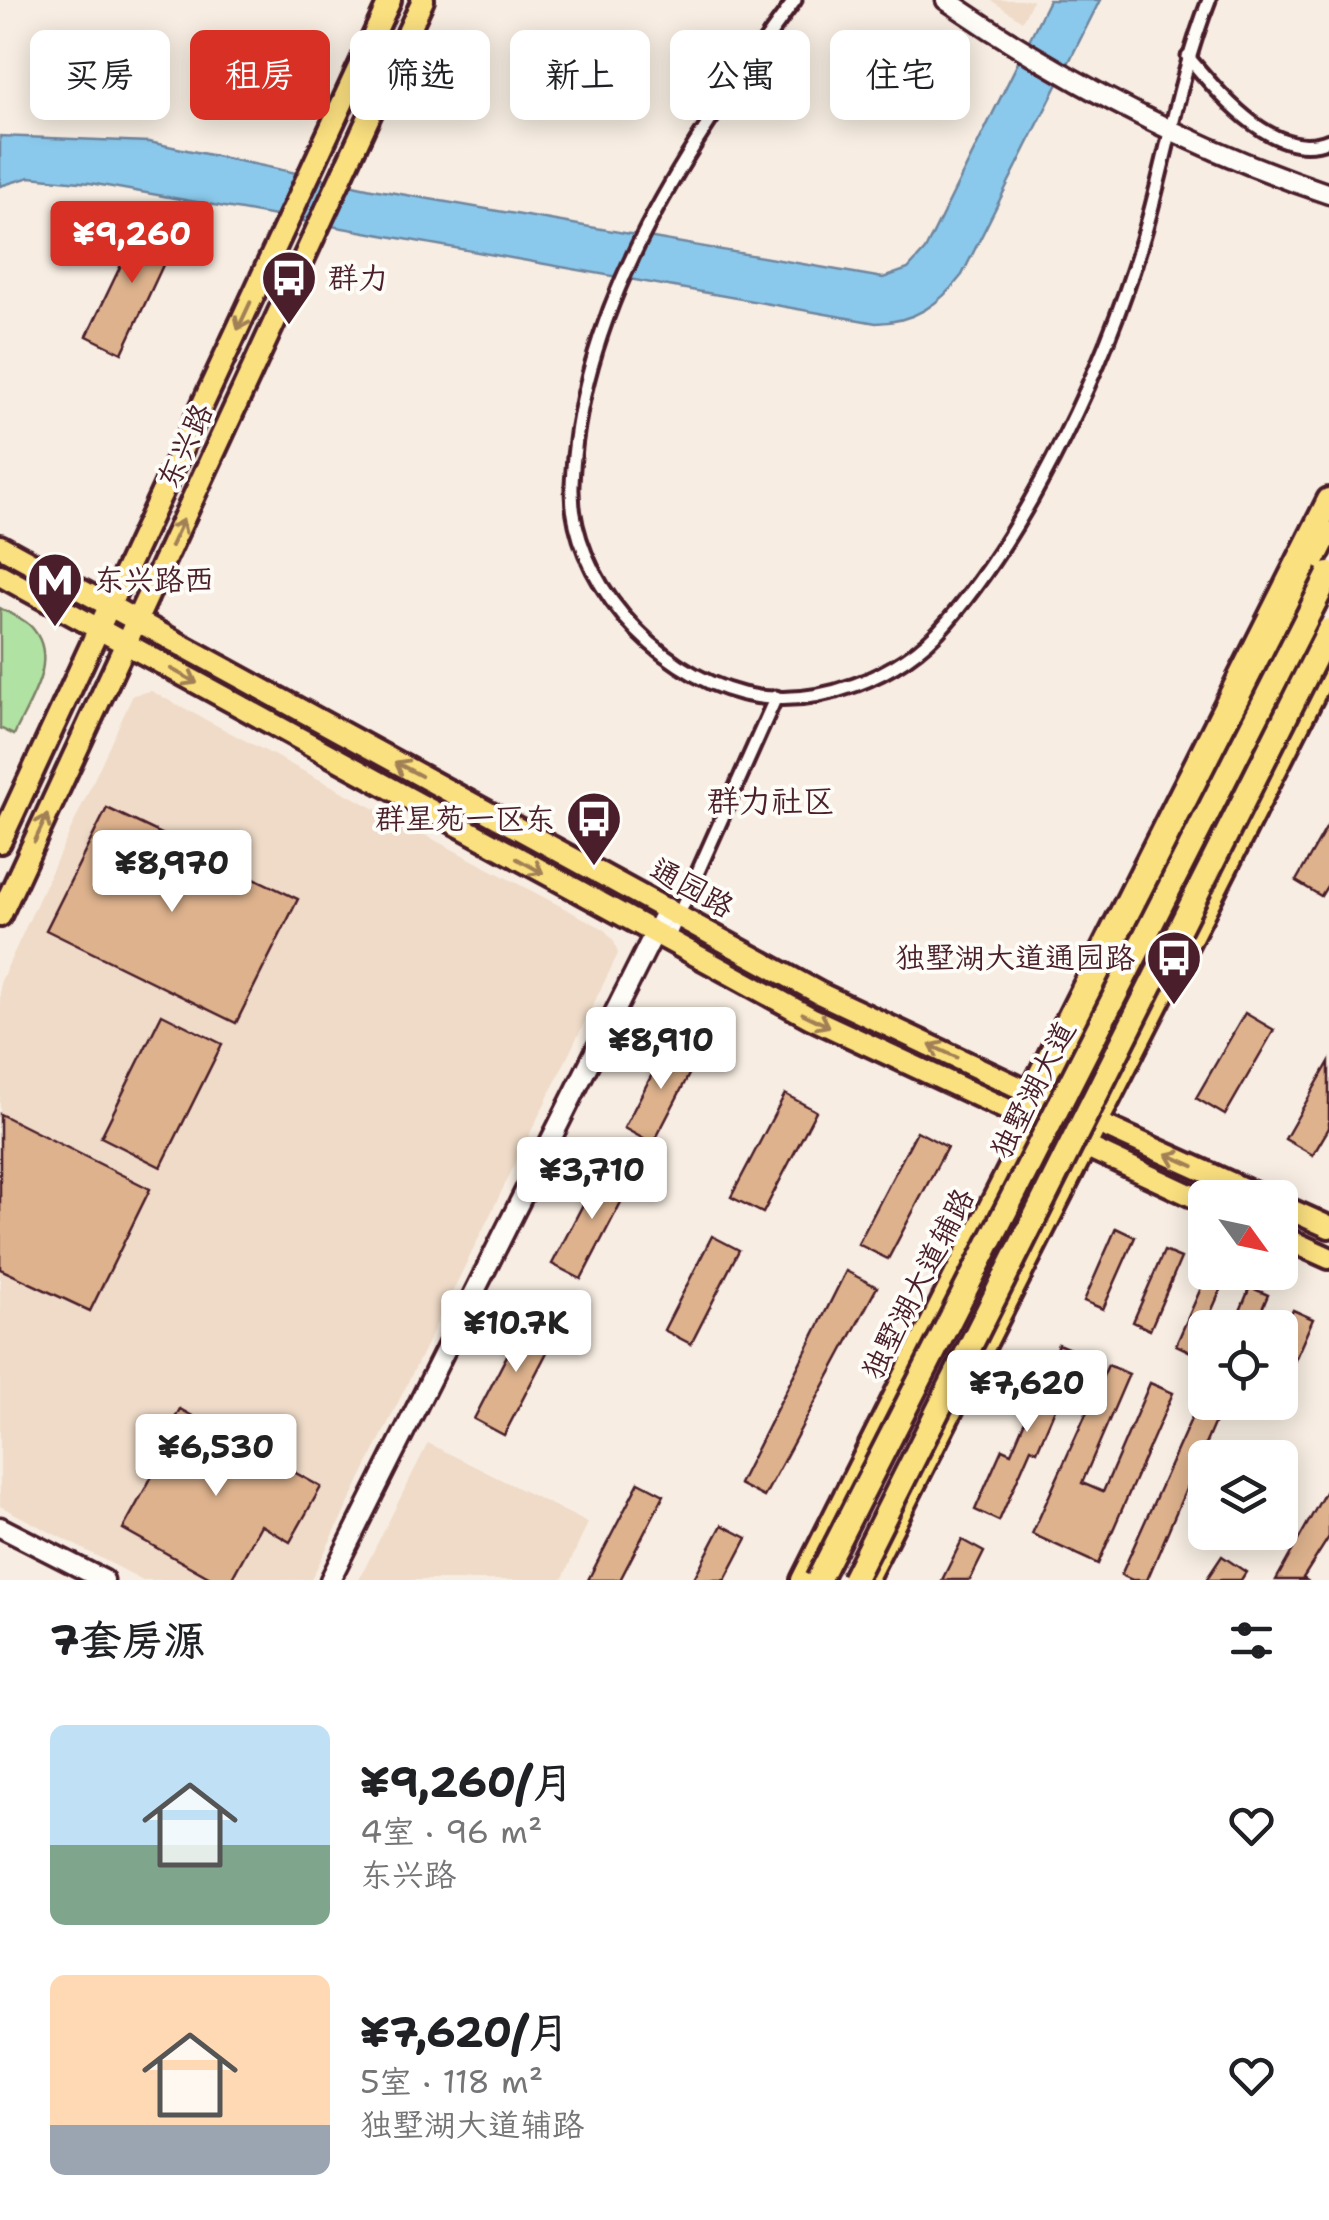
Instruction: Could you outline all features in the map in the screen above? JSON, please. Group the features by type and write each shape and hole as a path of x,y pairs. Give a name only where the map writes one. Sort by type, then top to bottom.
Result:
{"highway":[{"path":"1032,1124 1038,1096 1150,856 1178,816 1329,500"},
{"name":"独墅湖大道","path":"818,1580 1329,574"},
{"name":"独墅湖大道","path":"853,1580 1329,630"},
{"path":"1147,896 1150,856"}],"main road":[{"name":"东兴路","path":"0,842 390,0"},
{"name":"东兴路","path":"0,916 423,0"},
{"path":"1038,1096 1147,896 1178,816 1329,532"},
{"name":"通园路","path":"0,546 821,994 1224,1180"},
{"name":"通园路","path":"0,575 811,1018 1188,1194"},
{"path":"866,1580 1329,665"},
{"path":"1055,1134 1186,872 1178,816"},
{"name":"独墅湖大道辅路","path":"802,1580 1032,1124"},
{"path":"1298,1213 1329,1227"},
{"path":"1298,1244 1329,1258"}],"street":[{"path":"795,0 701,137 620,284 590,372 577,440 572,499 580,538 609,598 647,640 690,670 733,691 776,697 866,682 904,662 949,620 990,566 1046,468 1098,358 1142,242 1188,56 1210,0"},
{"path":"946,0 1071,80 1171,132 1285,180 1329,194"},
{"path":"1188,56 1230,105 1258,126 1304,144 1329,140"},
{"path":"330,1580 674,912 776,697"},
{"path":"0,1527 104,1580"}],"shaded area":[{"path":"991,0 1033,0 1022,21"},
{"path":"151,691 604,929 618,954 311,1580 143,1580 0,1506 0,983 133,695"},
{"path":"428,1443 588,1523 562,1580 359,1580"}],"green space":[{"path":"0,608 31,626 41,642 43,655 39,682 14,735 0,728"}],"water":[{"path":"1049,0 1100,0 962,275 925,310 890,322 876,323 90,183 30,177 0,186 0,136 149,142 372,189 883,278 908,269 925,250"}],"building":[{"path":"143,219 177,235 122,353 87,336"},
{"path":"107,808 298,899 236,1023 46,930"},
{"path":"1329,823 1329,883 1321,896 1296,881"},
{"path":"1245,1013 1274,1030 1225,1115 1196,1098"},
{"path":"162,1014 222,1044 161,1167 101,1137"},
{"path":"670,1040 699,1055 653,1144 624,1128"},
{"path":"1329,1062 1329,1128 1313,1155 1285,1139"},
{"path":"785,1094 816,1111 763,1213 731,1197"},
{"path":"0,1114 150,1189 90,1311 0,1269"},
{"path":"917,1131 947,1147 888,1259 858,1244"},
{"path":"603,1166 632,1181 581,1279 552,1264"},
{"path":"1116,1228 1135,1237 1103,1309 1084,1301"},
{"path":"712,1236 739,1250 691,1344 664,1330"},
{"path":"1164,1251 1181,1258 1150,1330 1133,1322"},
{"path":"846,1271 877,1287 764,1497 739,1484"},
{"path":"1200,1290 1221,1290 1212,1310 1191,1310"},
{"path":"1249,1290 1268,1295 1262,1310 1240,1310"},
{"path":"1298,1312 1313,1319 1298,1353"},
{"path":"528,1315 558,1331 504,1435 474,1419"},
{"path":"1188,1318 1188,1351 1176,1345"},
{"path":"1058,1344 1079,1353 1037,1451 1031,1448 999,1521 975,1510 1002,1449 1011,1453"},
{"path":"1108,1365 1129,1374 1082,1483 1103,1492 1150,1383 1173,1393 1098,1564 1032,1534"},
{"path":"180,1409 321,1487 290,1542 261,1525 231,1580 214,1580 123,1529 157,1467 150,1462"},
{"path":"1191,1420 1216,1420 1207,1440 1188,1440 1188,1485 1147,1580 1121,1575"},
{"path":"639,1482 664,1495 620,1580 588,1580"},
{"path":"1329,1485 1329,1537 1303,1578 1306,1580 1276,1580 1293,1550 1298,1550 1298,1541"},
{"path":"722,1525 747,1538 725,1580 693,1580"},
{"path":"962,1540 984,1552 970,1580 942,1580"},
{"path":"1222,1556 1246,1572 1241,1580 1206,1580"}],"place":[{"name":"群力","path":"289,327"},
{"name":"东兴路西","path":"55,629"},
{"name":"群星苑一区东","path":"594,868"},
{"name":"独墅湖大道通园路","path":"1174,1007"}],"district":[{"name":"群力社区","path":"771,801"}]}
